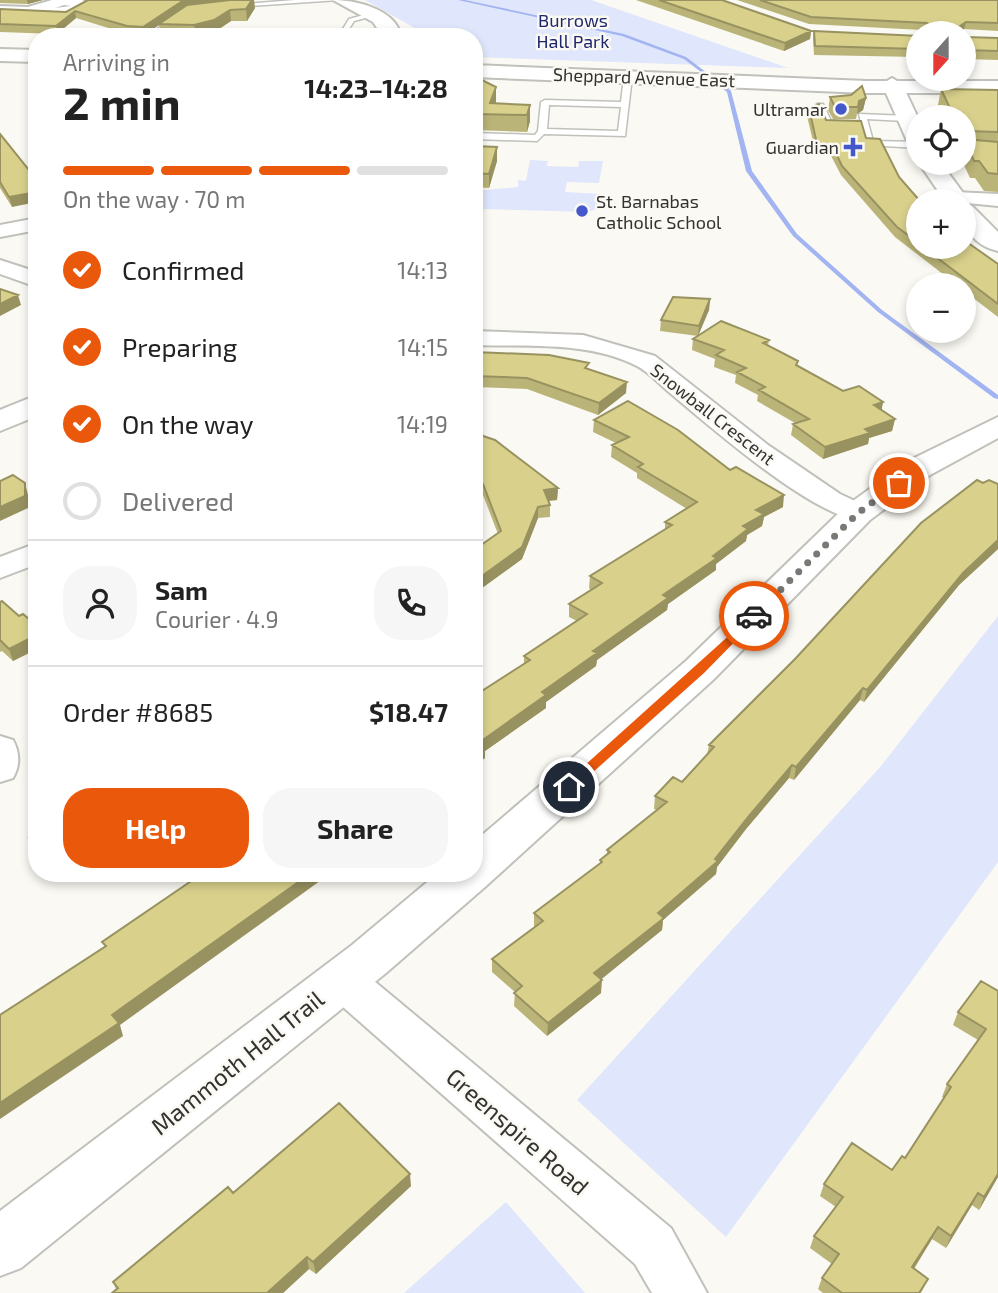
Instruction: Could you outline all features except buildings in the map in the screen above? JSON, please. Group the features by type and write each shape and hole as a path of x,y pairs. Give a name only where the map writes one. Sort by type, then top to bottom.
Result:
{"street":[{"path":"339,0 371,15 387,28"},
{"path":"0,10 33,10"},
{"path":"0,55 28,56"},
{"name":"Sheppard Avenue East","path":"483,71 746,80 821,97 892,84 998,87"},
{"path":"892,84 905,118"},
{"path":"976,202 998,200"},
{"path":"0,231 28,226"},
{"path":"976,227 998,244"},
{"path":"0,267 28,277"},
{"name":"Snowball Crescent","path":"483,338 583,342 646,361 758,451 830,500 858,513"},
{"path":"0,422 28,408"},
{"path":"483,861 700,670 858,513 919,468 998,426"},
{"path":"0,569 28,556"},
{"path":"0,749 0,769"},
{"name":"Mammoth Hall Trail","path":"0,1247 172,1116 369,959 459,882"},
{"name":"Greenspire Road","path":"341,979 653,1246 681,1293"}],"lane":[{"path":"229,5 339,0"},
{"path":"162,28 186,12"},
{"path":"346,28 351,20 371,15"},
{"path":"542,131 622,134 628,76"},
{"path":"821,97 828,124 859,116 905,118"},
{"path":"483,136 537,138 542,131 545,102 624,104"},
{"path":"859,116 869,143 906,144"}],"green space":[{"name":"Burrows Hall Park","path":"365,0 591,0 788,68 483,57 483,28 413,27"},
{"path":"530,160 548,161 547,166 578,167 579,161 603,161 599,183 567,182 565,192 602,194 600,208 588,212 484,209 483,212 483,190 518,187 518,180 526,181"},
{"path":"998,616 998,862 726,1237 577,1100 881,766"},
{"path":"506,1202 585,1293 404,1293"}],"waterway":[{"path":"460,0 623,35 685,58 729,91 749,171 795,235 880,311 996,397"}],"way so far":[{"path":"754,616 858,513 899,483"}],"place":[{"name":"Ultramar","path":"841,109"},
{"name":"Guardian","path":"853,147"},
{"name":"St. Barnabas Catholic School","path":"582,211"}],"route":[{"path":"569,787 700,670 754,616"}]}
